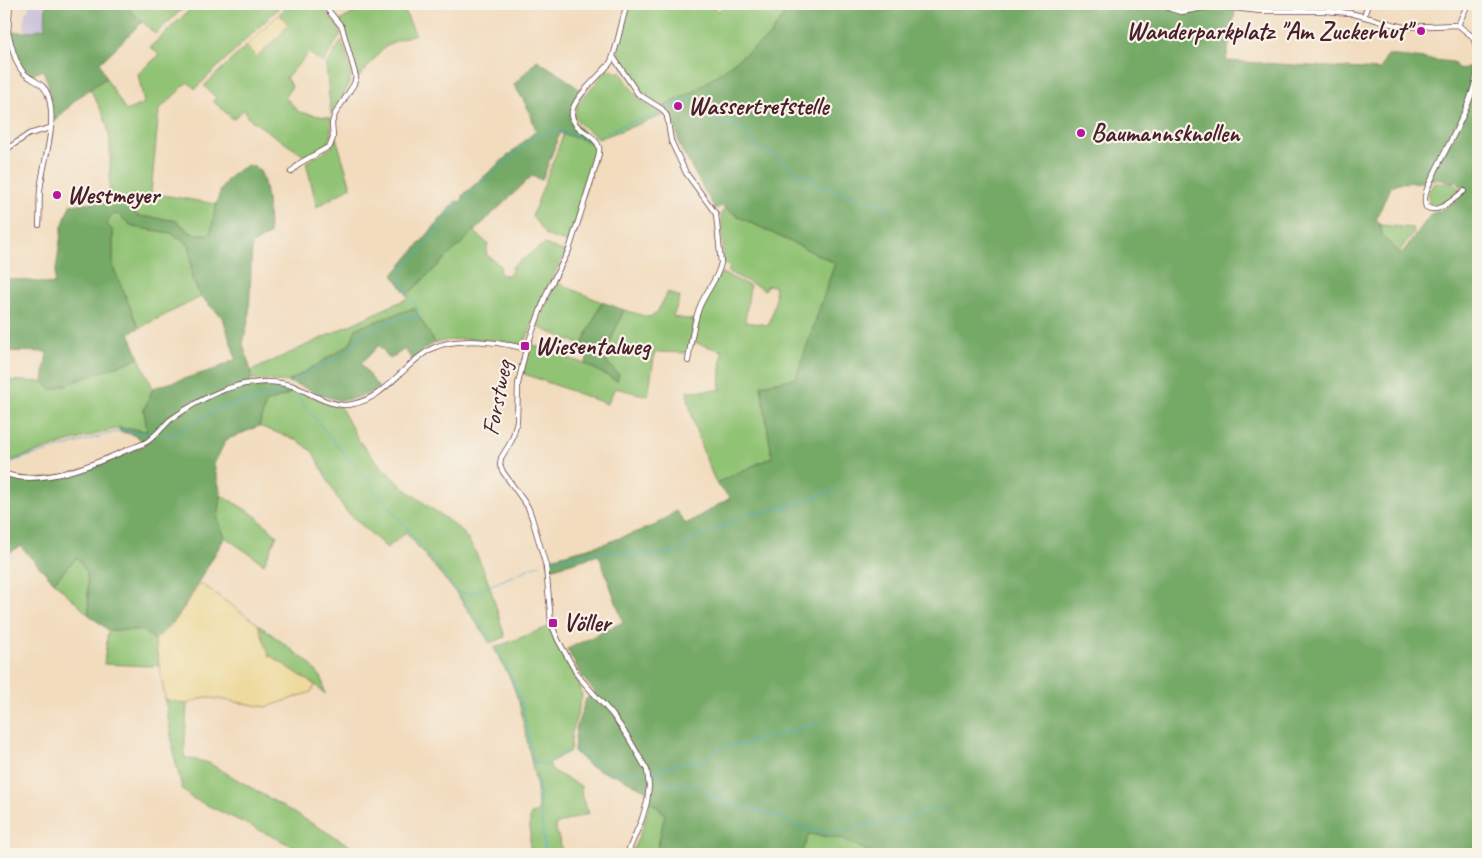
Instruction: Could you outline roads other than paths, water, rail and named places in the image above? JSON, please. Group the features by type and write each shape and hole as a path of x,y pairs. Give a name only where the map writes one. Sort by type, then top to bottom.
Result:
{"street":[{"path":"10,4 8,33 17,64 24,74 44,86 48,95 51,114 40,191 39,225"},
{"path":"291,172 300,163 330,146 333,138 332,124 335,114 354,84 356,77 342,27 323,4"},
{"path":"627,4 614,58 638,94 665,113 671,141 686,172 716,214 720,270 700,306 694,325 688,361"},
{"path":"1161,4 1171,10 1180,12 1214,6 1261,11 1336,11 1364,16 1402,27 1458,25 1476,38 1478,52 1475,90 1427,188 1424,202 1426,207 1434,210 1438,209 1464,191"},
{"path":"1364,16 1368,4"},
{"path":"1458,25 1468,4"},
{"path":"4,41 8,33"},
{"name":"Forstweg","path":"614,58 580,96 572,110 575,124 597,143 599,153 569,250 548,290 526,349 518,384 515,430 512,440 501,458 500,465 528,507 532,518 546,566 551,623 558,640 575,671 612,714 633,744 647,770 650,786 647,802 627,854"},
{"path":"4,151 29,134 50,128"},
{"path":"4,473 19,478 34,478 62,473 104,460 147,441 192,404 226,389 244,384 255,382 290,386 331,403 353,404 379,393 417,358 441,344 462,342 488,343 526,349"}],"waterway":[{"path":"666,107 682,101 695,101 710,118 749,133 759,149 775,155 797,173 809,176 820,187 883,205 888,213"},
{"path":"598,136 625,124 661,113"},
{"path":"292,384 308,372 338,358 354,346 359,337 367,332 398,318 418,318 416,306 403,283 400,271 425,246 461,201 533,138 552,132 565,132 590,140"},
{"path":"289,387 417,541 491,640"},
{"path":"163,434 174,435 220,407 266,398 278,394 289,387"},
{"path":"4,465 120,431 150,433"},
{"path":"749,514 783,508 835,490"},
{"path":"548,560 610,551 645,556 660,555 682,550 690,539 721,528 743,517"},
{"path":"460,593 473,593 540,564"},
{"path":"497,650 511,676 522,703 535,766"},
{"path":"650,772 672,765 706,760 723,748 819,723"},
{"path":"575,747 608,773 642,772"},
{"path":"534,762 546,765 568,750"},
{"path":"654,771 661,779 668,783 692,785 705,791 711,797 783,818 798,827 826,833 875,823 896,822 948,806"},
{"path":"537,772 545,854"}],"place":[{"name":"Wanderparkplatz \"Am Zuckerhut\"","path":"1421,31"},
{"name":"Wassertretstelle","path":"678,106"},
{"name":"Baumannsknollen","path":"1081,133"},
{"name":"Westmeyer","path":"57,195"},
{"name":"Wiesentalweg","path":"525,346"},
{"name":"Völler","path":"553,623"}]}
